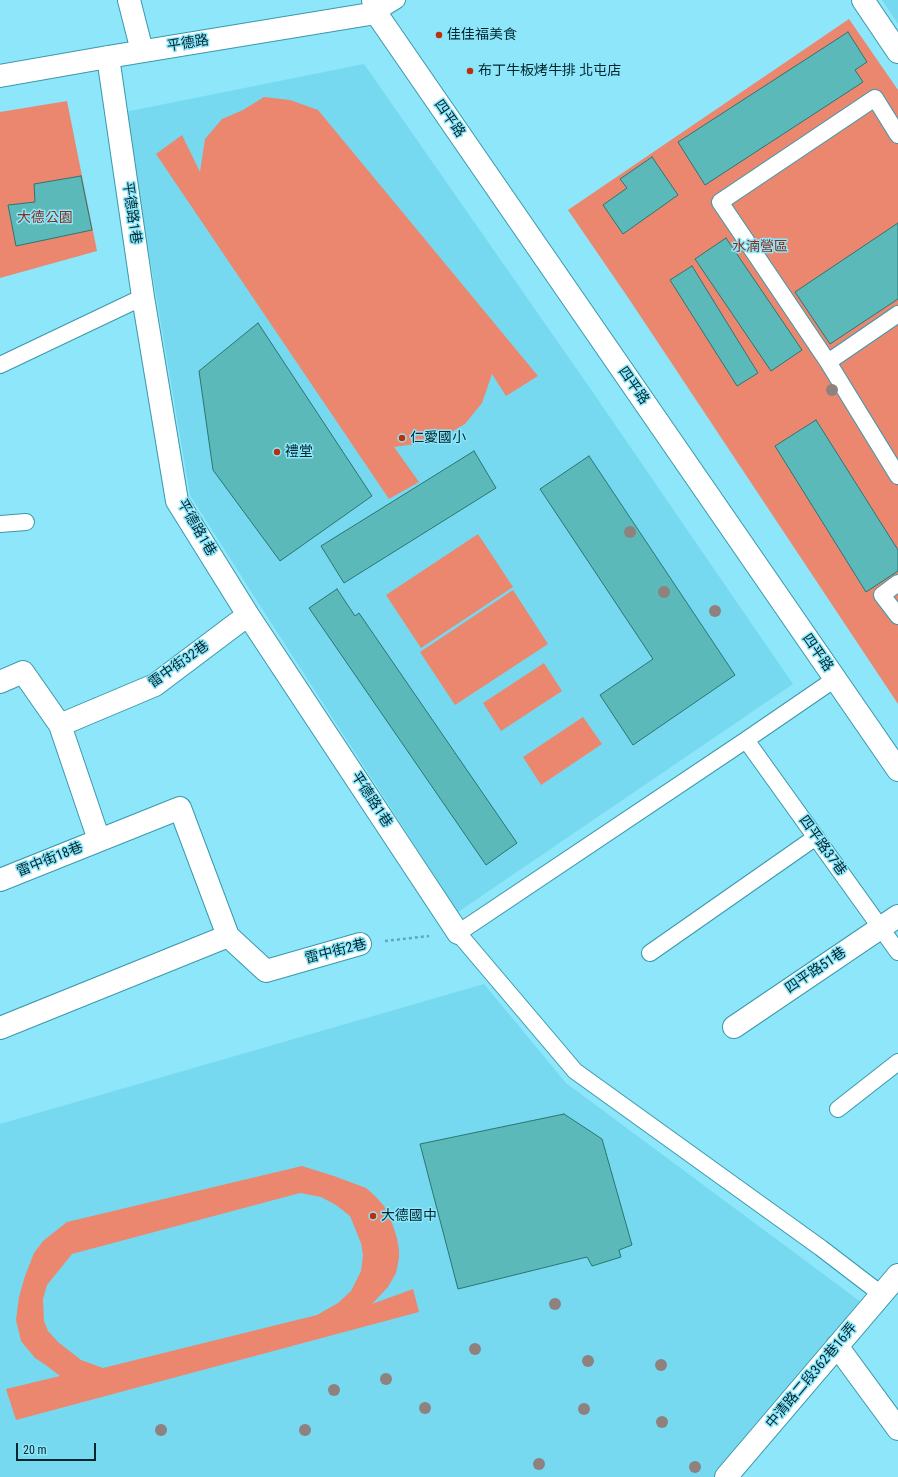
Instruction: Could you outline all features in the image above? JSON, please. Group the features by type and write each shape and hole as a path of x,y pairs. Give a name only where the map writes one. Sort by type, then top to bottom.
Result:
{"street":[{"path":"129,0 142,51"},
{"path":"863,0 898,52"},
{"name":"平德路","path":"0,76 375,7"},
{"name":"四平路","path":"375,7 898,770"},
{"name":"平德路1巷","path":"108,56 143,297 177,501 248,614 458,933"},
{"name":"雷中街32巷","path":"60,725 155,685 248,614"},
{"path":"0,682 23,672 60,725 99,840"},
{"name":"雷中街2巷","path":"99,840 180,808 228,936 266,971 360,944"},
{"name":"雷中街18巷","path":"0,880 99,840"},
{"name":"四平路51巷","path":"734,1027 889,922"},
{"path":"0,1028 228,936"},
{"name":"中清路二段362巷16弄","path":"726,1477 898,1275"},
{"path":"837,1346 898,1429"}],"lane":[{"path":"375,7 397,0"},
{"path":"898,136 875,98 720,202 828,362 898,476"},
{"path":"0,365 143,297"},
{"path":"828,362 898,314"},
{"path":"0,524 26,522"},
{"path":"898,583 882,595 898,616"},
{"path":"835,679 458,933 576,1071 821,1248 881,1294"},
{"name":"四平路37巷","path":"746,740 816,837 889,922 898,952"},
{"path":"650,953 816,837"},
{"path":"838,1109 898,1062"}],"path":[{"name":"雷中街2巷","path":"360,944 458,933"}],"shaded area":[{"path":"882,0 898,0 898,24"},
{"name":"仁愛國小","path":"364,64 585,381 793,684 458,912 190,495 125,112"},
{"name":"大德國中","path":"484,984 566,1083 869,1308 714,1477 0,1477 0,1124"}],"green space":[{"name":"水湳營區","path":"849,19 898,90 898,704 629,299 568,210"},
{"path":"264,97 290,100 318,110 538,376 506,396 492,374 482,403 465,424 436,441 394,447 419,482 389,499 156,154 182,135 200,172 205,139 222,119 243,110"},
{"name":"大德公園","path":"67,101 97,251 0,278 0,112"},
{"path":"478,534 513,587 421,648 386,595"},
{"path":"513,590 548,644 455,705 420,652"},
{"path":"544,663 562,691 501,731 483,703"},
{"path":"583,717 602,744 541,785 523,757"},
{"path":"302,1166 366,1188 384,1206 397,1238 399,1258 396,1273 388,1287 372,1304 413,1289 419,1312 16,1420 6,1389 60,1376 35,1358 21,1341 16,1320 19,1297 34,1253 43,1241 67,1222","holes":["300,1193 321,1197 336,1205 350,1216 361,1243 363,1255 361,1271 351,1291 338,1303 317,1315 103,1368 81,1360 58,1342 48,1331 44,1321 43,1299 47,1285 72,1254"]}],"building":[{"path":"848,32 867,62 855,70 863,82 705,185 678,142"},
{"path":"652,157 678,195 623,234 603,205 627,188 620,179"},
{"path":"81,176 92,230 16,246 8,205 35,202 34,184"},
{"path":"898,223 898,299 830,344 795,292"},
{"path":"726,238 802,350 771,371 695,259"},
{"path":"692,266 758,373 737,386 670,280"},
{"name":"禮堂","path":"258,323 372,496 280,561 213,470 199,371"},
{"path":"816,420 898,550 898,571 866,592 775,446"},
{"path":"474,451 496,488 344,583 321,546"},
{"path":"589,456 735,675 633,745 600,695 653,659 540,489"},
{"path":"337,589 355,616 359,613 517,843 486,865 309,608"},
{"path":"564,1114 602,1139 632,1245 619,1250 621,1257 592,1266 587,1257 458,1289 420,1144"}],"place":[{"name":"佳佳福美食","path":"439,35"},
{"name":"布丁牛板烤牛排 北屯店","path":"470,71"},
{"name":"仁愛國小","path":"402,438"},
{"name":"禮堂","path":"277,452"},
{"name":"大德國中","path":"373,1216"}]}
